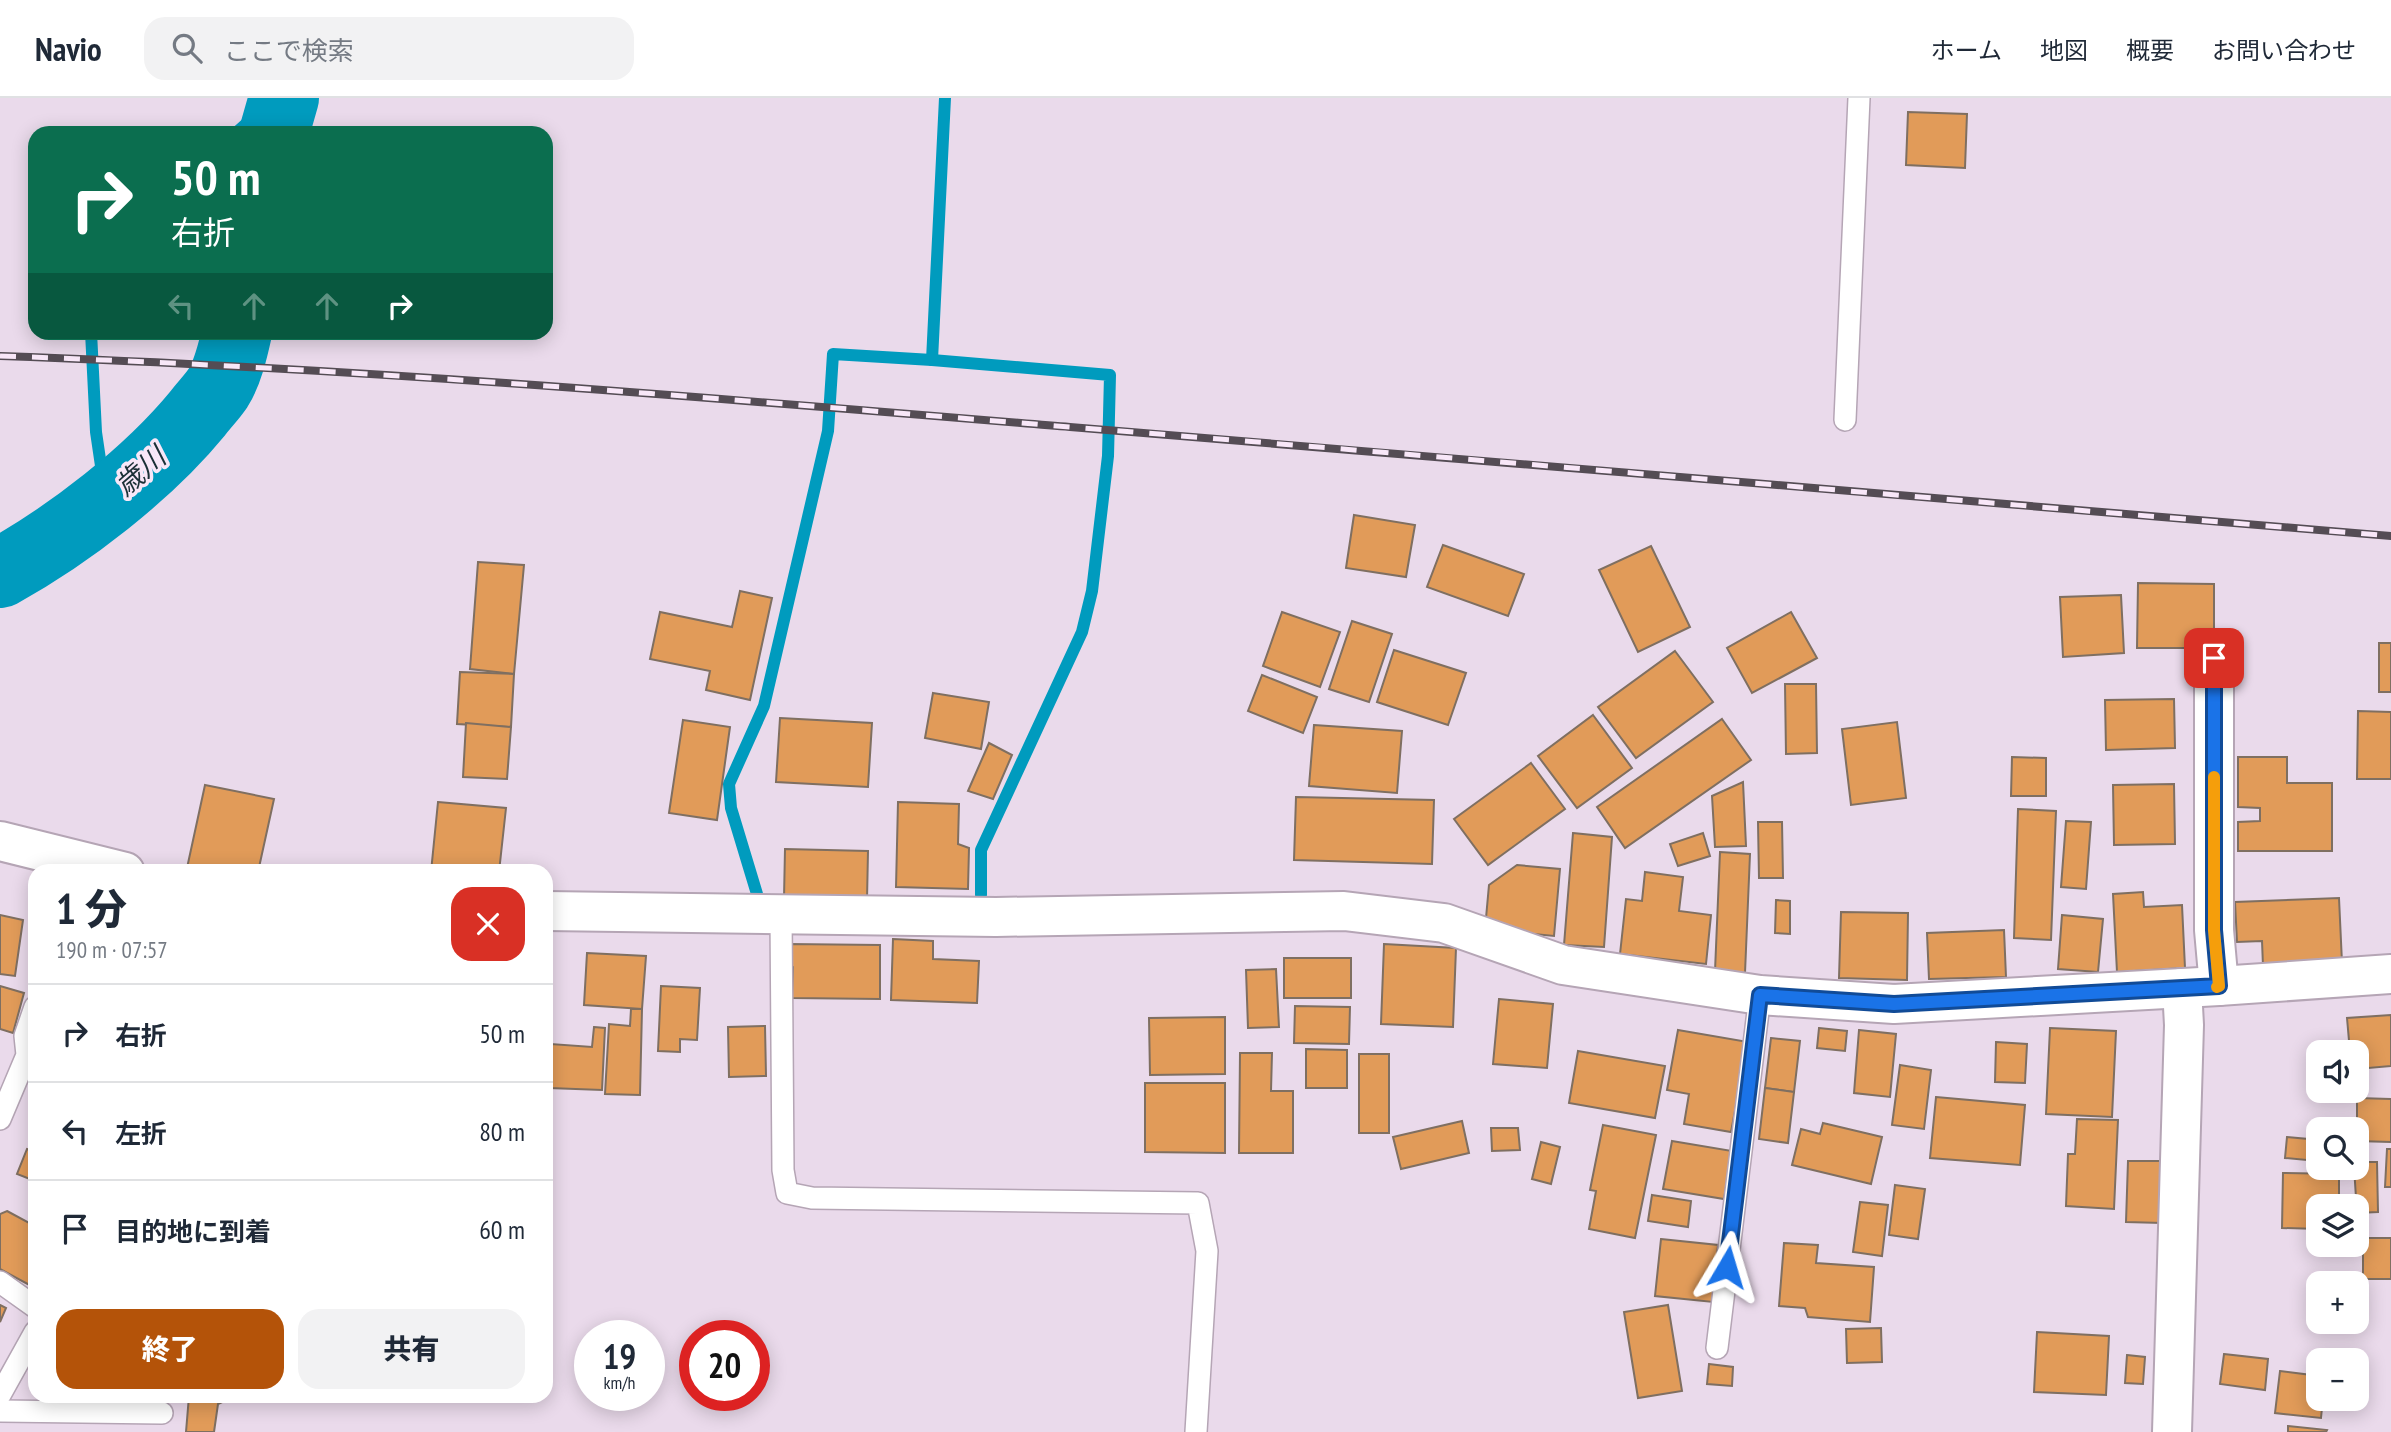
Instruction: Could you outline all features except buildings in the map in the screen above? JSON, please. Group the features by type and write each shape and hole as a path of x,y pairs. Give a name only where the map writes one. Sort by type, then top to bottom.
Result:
{"street":[{"path":"2214,658 2214,930 2219,986"},
{"path":"0,841 73,864"},
{"path":"553,911 996,917 1344,911 1444,923 1563,965 1760,995 1894,1004 2391,974"},
{"path":"2172,1432 2184,1025 2182,988"}],"lane":[{"path":"1845,420 1859,98"},
{"path":"781,915 783,1170 787,1193 825,1198 1198,1203 1207,1251 1196,1432"},
{"path":"1717,1348 1760,995"},
{"path":"0,1119 27,1055 25,1036 28,1027"},
{"path":"0,1282 28,1302"},
{"path":"0,1395 28,1345"},
{"path":"0,1411 162,1413"}],"waterway":[{"path":"244,126 275,98"},
{"name":"歳川","path":"276,126 284,98"},
{"path":"932,360 945,98"},
{"path":"91,340 96,432 106,500"},
{"name":"歳川","path":"0,573 80,522 156,458 218,388 235,340"},
{"path":"757,894 731,808 729,784 764,706 828,431 833,354 1110,375 1108,456 1092,591 1082,632 981,850 981,895"}],"railway":[{"path":"0,356 268,368 669,395 2391,536"}],"slow traffic":[{"path":"2214,777 2214,930 2217,987"}],"route":[{"path":"1727,1267 1760,995 1894,1004 2219,986 2214,930 2214,658"}]}
